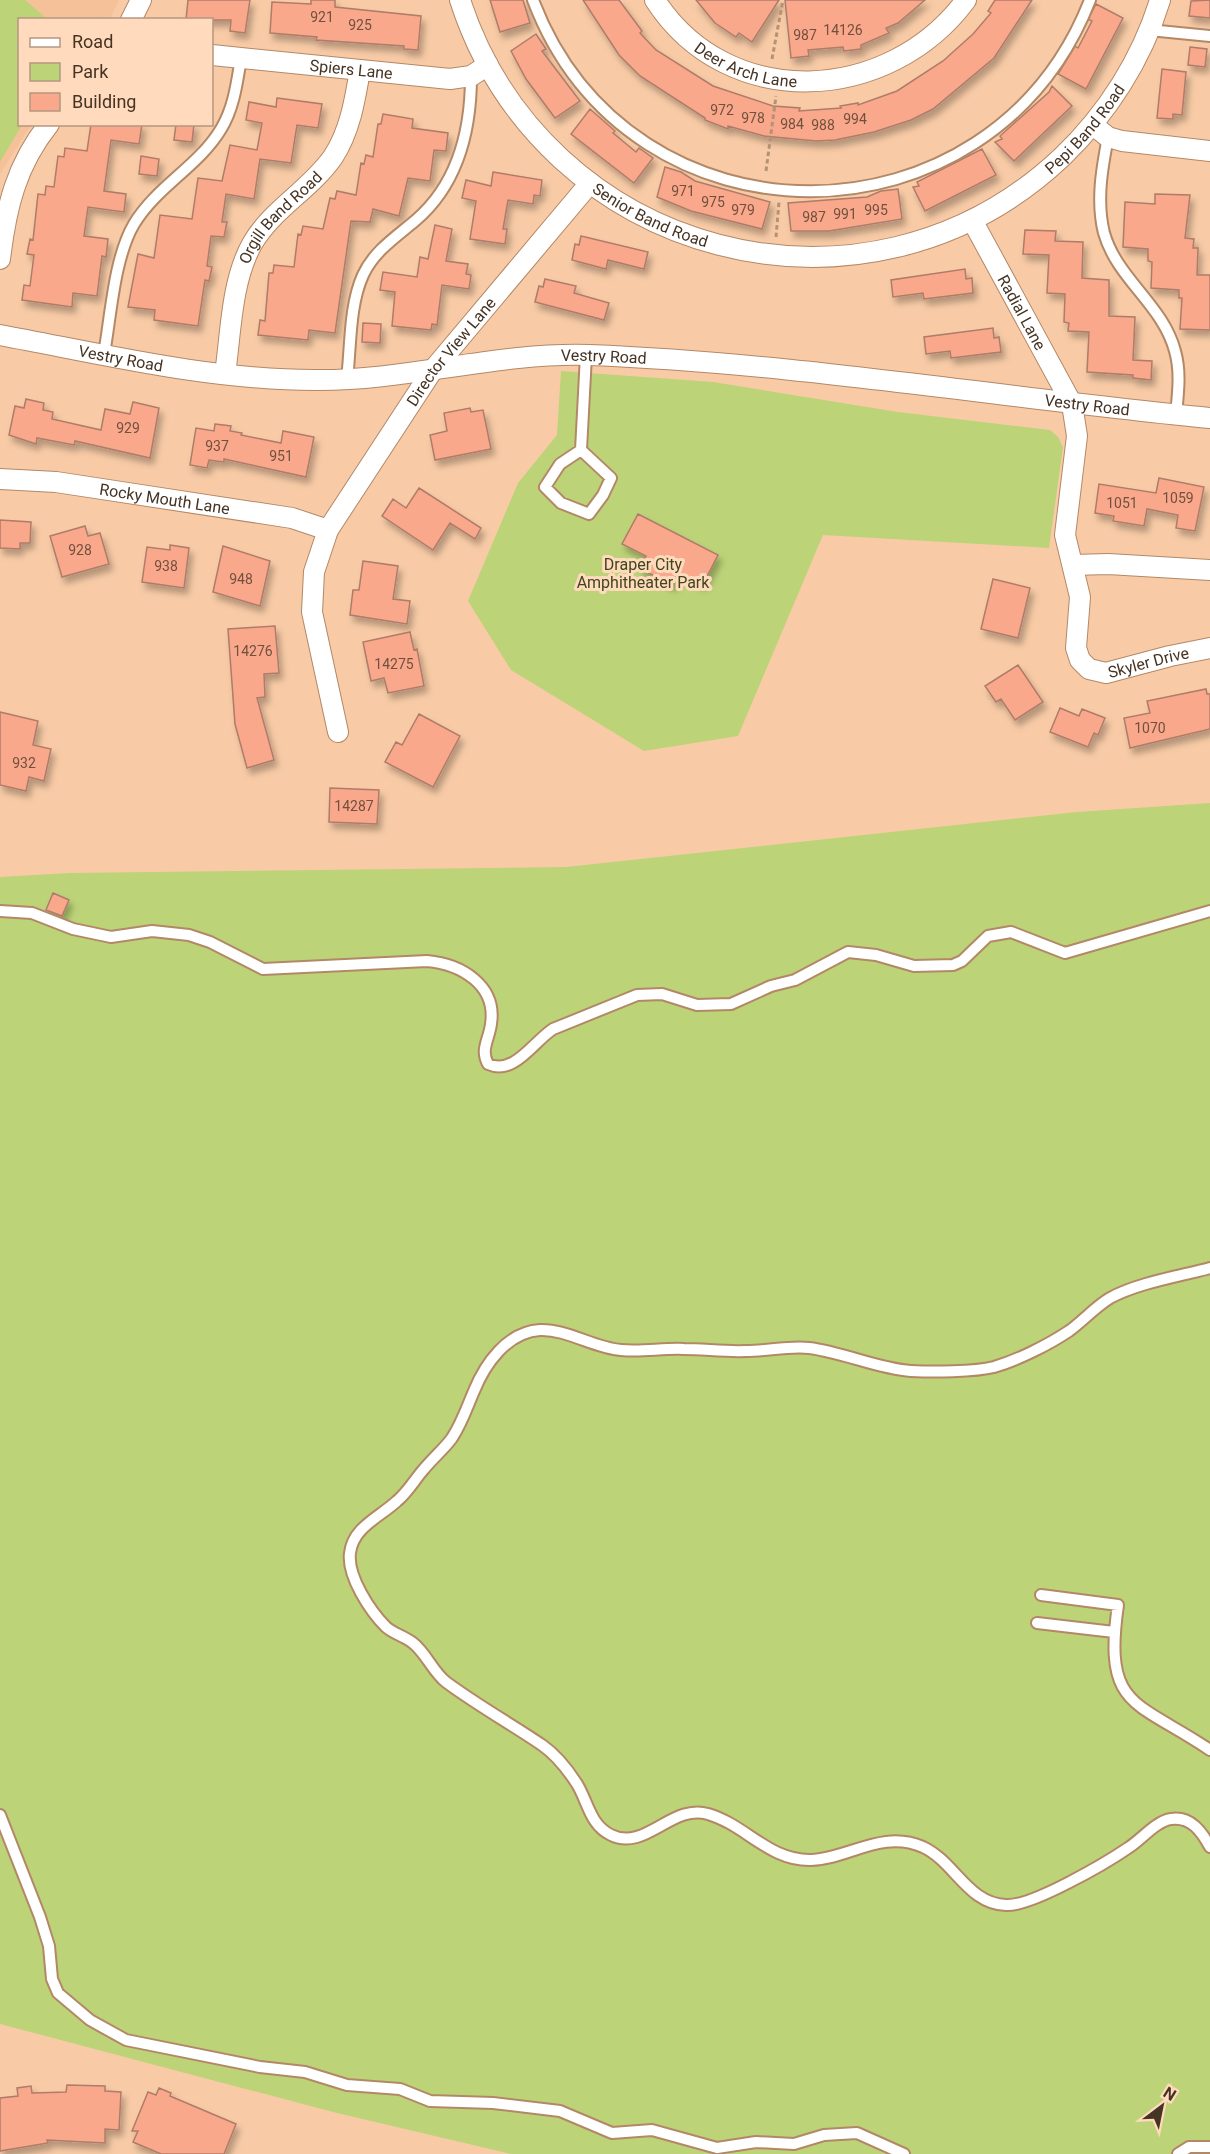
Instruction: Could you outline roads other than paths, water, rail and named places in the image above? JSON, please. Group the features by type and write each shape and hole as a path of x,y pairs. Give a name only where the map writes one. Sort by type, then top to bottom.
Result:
{"street":[{"path":"132,18 141,0"},
{"name":"Senior Band Road","path":"460,0 488,65 501,88 556,154 590,183 637,213 685,236 750,253 782,256 844,256 874,252 928,238 972,220"},
{"name":"Deer Arch Lane","path":"655,0 687,36 721,60 740,69 779,79 798,81 838,80 857,76 895,62 912,52 943,27 966,0"},
{"name":"Pepi Band Road","path":"972,220 1025,188 1100,131 1149,30 1160,0"},
{"name":"Spiers Lane","path":"213,55 450,79 471,76 488,65"},
{"name":"Orgill Band Road","path":"225,374 244,260 263,228 320,171 341,143 352,110 360,70"},
{"path":"0,259 4,222 14,185 31,149 48,126"},
{"path":"1100,131 1137,144 1210,151"},
{"name":"Director View Lane","path":"338,732 312,612 314,572 328,530 432,371 590,183"},
{"name":"Radial Lane","path":"972,220 1072,404"},
{"name":"Vestry Road","path":"0,335 225,374 315,380 347,379 432,371 510,359 586,355 736,365 1210,418"},
{"name":"Skyler Drive","path":"1072,404 1077,436 1065,535 1081,609 1077,655 1089,669 1106,673 1160,658 1210,648"},
{"name":"Rocky Mouth Lane","path":"0,479 56,482 280,516 311,522 328,530"},
{"path":"1073,565 1108,564 1210,570"}],"lane":[{"path":"533,0 549,35 578,80 615,118 636,135 682,162 732,181 788,191 816,192 844,191 899,179 943,162 976,144 1019,109 1039,88 1071,42 1090,0"},
{"path":"1149,30 1210,36"},
{"path":"104,354 126,241 152,200 202,153 220,131 232,105 241,58"},
{"path":"347,379 354,308 363,276 381,249 424,213 448,181 466,139 471,104 471,76"},
{"path":"1100,131 1100,190 1105,234 1116,261 1170,335 1179,375 1176,415"},
{"path":"581,450 560,464 545,487 561,503 589,514 603,495 611,478 581,450 586,355"},
{"path":"0,910 32,913 82,932 111,937 152,931 189,936 210,942 263,969 427,961 447,963 474,977 484,991 490,1006 491,1024 484,1056 488,1064 496,1068 506,1067 519,1059 542,1036 554,1029 637,995 662,994 697,1005 731,1005 771,986 795,980 848,952 876,955 914,966 953,965 962,961 978,943 998,933 1017,934 1065,952 1210,911"},
{"path":"1210,1268 1122,1293 1107,1300 1066,1333 997,1366 976,1370 897,1369 868,1360 807,1348 629,1351 611,1349 551,1332 535,1331 498,1351 488,1361 464,1418 450,1442 401,1498 360,1530 353,1540 349,1561 361,1590 382,1623 393,1633 417,1646 442,1679 543,1746 578,1786 591,1815 603,1830 616,1838 640,1836 682,1813 693,1811 722,1819 745,1832 767,1849 789,1858 810,1860 828,1858 867,1844 906,1843 922,1847 938,1857 976,1896 1003,1906 1032,1900 1099,1866 1127,1850 1165,1820 1175,1818 1187,1821 1201,1829 1210,1847"},
{"path":"1041,1595 1118,1605 1114,1632 1114,1664 1120,1685 1133,1702 1210,1750"},
{"path":"1037,1623 1114,1632"},
{"path":"0,1815 40,1917 48,1946 52,1979 58,1993 90,2020 126,2040 260,2067 305,2072 347,2085 400,2089 430,2101 492,2103 560,2111 612,2133 652,2130 717,2148 756,2142 794,2144 832,2133 857,2133 904,2154"},
{"path":"1178,2154 1189,2147 1210,2147"}],"park label":[{"name":"Draper City Amphitheater Park","path":"643,573"}]}
